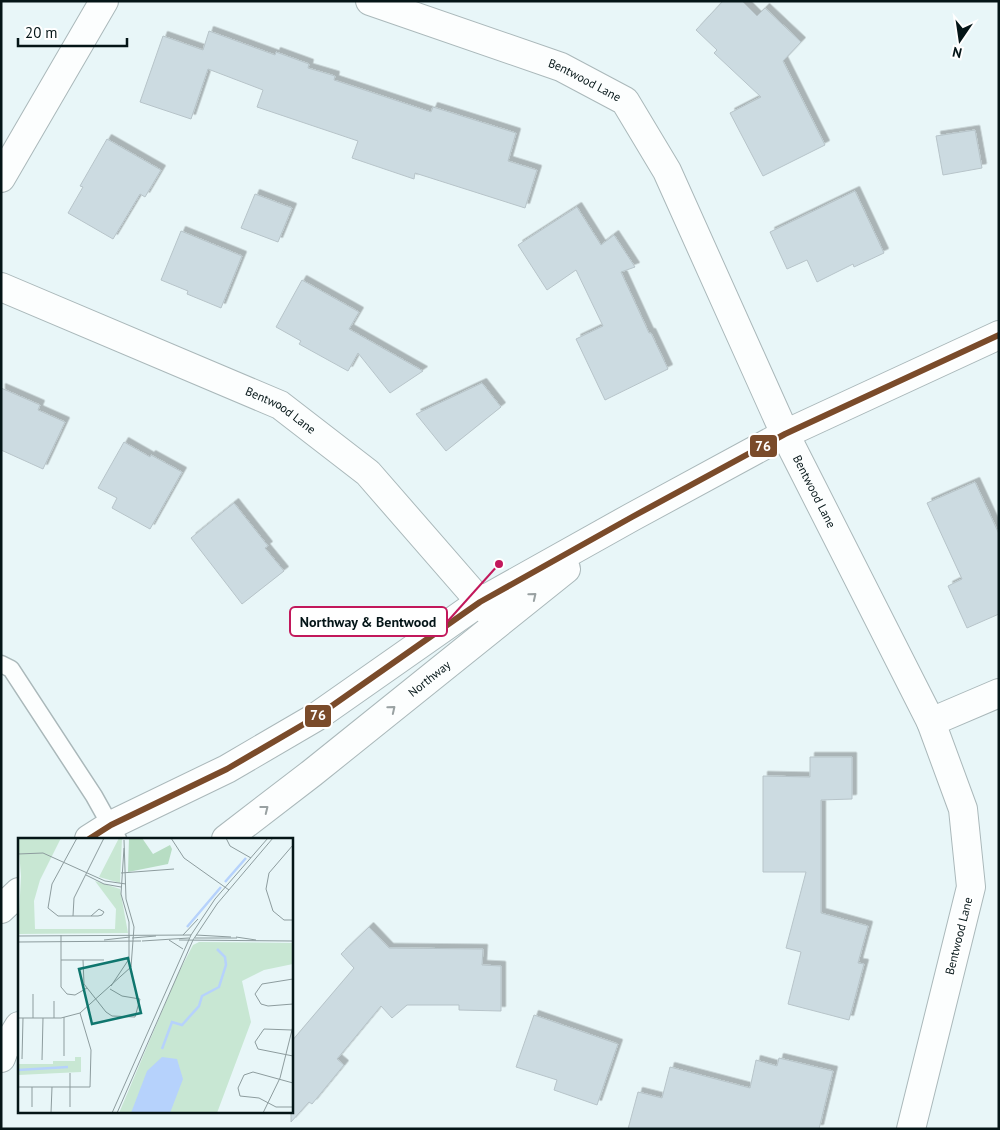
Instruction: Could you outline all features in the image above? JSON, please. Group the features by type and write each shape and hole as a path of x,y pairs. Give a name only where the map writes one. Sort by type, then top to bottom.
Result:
{"street":[{"path":"1,178 104,1"},
{"name":"Bentwood Lane","path":"370,1 562,67 625,101 667,171 785,434 931,722 963,809 971,887 911,1129"},
{"name":"Bentwood Lane","path":"1,287 280,405 368,473 499,623"},
{"name":"Northway","path":"106,834 227,769 316,717 480,602 632,517 785,434 999,335"},
{"name":"Northway","path":"227,838 312,773 632,517"},
{"path":"931,722 999,693"},
{"path":"1,909 18,893"},
{"path":"1,1058 18,1028"}],"lane":[{"path":"1,664 12,669 67,754 106,834"}],"building":[{"path":"723,1 742,1 757,16 765,8 801,42 783,61 825,145 763,176 730,113 761,97 714,53 717,50 696,30"},
{"path":"209,31 275,55 276,52 309,64 308,68 335,76 334,80 431,112 433,107 516,133 508,161 537,170 525,208 415,173 414,179 352,158 358,141 257,107 263,90 208,69 191,119 140,102 163,36 203,50"},
{"path":"975,130 982,168 943,175 936,136"},
{"path":"107,139 161,170 145,197 140,194 113,239 68,213 83,187 80,186"},
{"path":"855,191 884,253 854,267 853,264 817,282 807,260 787,269 770,232"},
{"path":"255,194 292,208 278,242 241,228"},
{"path":"577,207 601,245 614,235 635,267 621,272 668,369 605,400 576,339 603,326 576,270 547,290 518,245"},
{"path":"181,231 242,256 221,308 187,294 188,291 161,280"},
{"path":"302,280 359,312 349,329 423,371 390,393 358,353 348,371 299,344 301,341 276,327"},
{"path":"482,383 501,407 446,451 416,414"},
{"path":"1,388 40,405 38,410 65,422 43,469 1,450"},
{"path":"124,442 182,472 150,529 112,508 117,498 98,488"},
{"path":"975,482 999,534 999,614 967,628 948,586 962,579 927,503"},
{"path":"234,503 268,546 265,548 284,571 242,604 191,538"},
{"path":"810,757 852,757 852,799 821,800 821,913 868,926 858,963 864,964 849,1020 788,1004 801,952 786,948 806,872 763,872 763,776 810,777"},
{"path":"369,927 389,948 483,949 482,965 501,966 501,1011 459,1010 459,1005 407,1005 392,1018 381,1006 337,1059 344,1065 312,1104 309,1102 291,1122 292,1041 354,968 341,954"},
{"path":"534,1015 618,1044 597,1105 554,1090 557,1080 516,1067"},
{"path":"779,1058 833,1071 819,1129 628,1129 638,1092 662,1098 670,1067 750,1088 756,1060 777,1066"}],"transit line":[{"name":"76","path":"91,838 111,825 227,769 316,717 480,602 632,517 785,434 999,335"}],"place":[{"name":"Northway & Bentwood","path":"499,564"}]}
